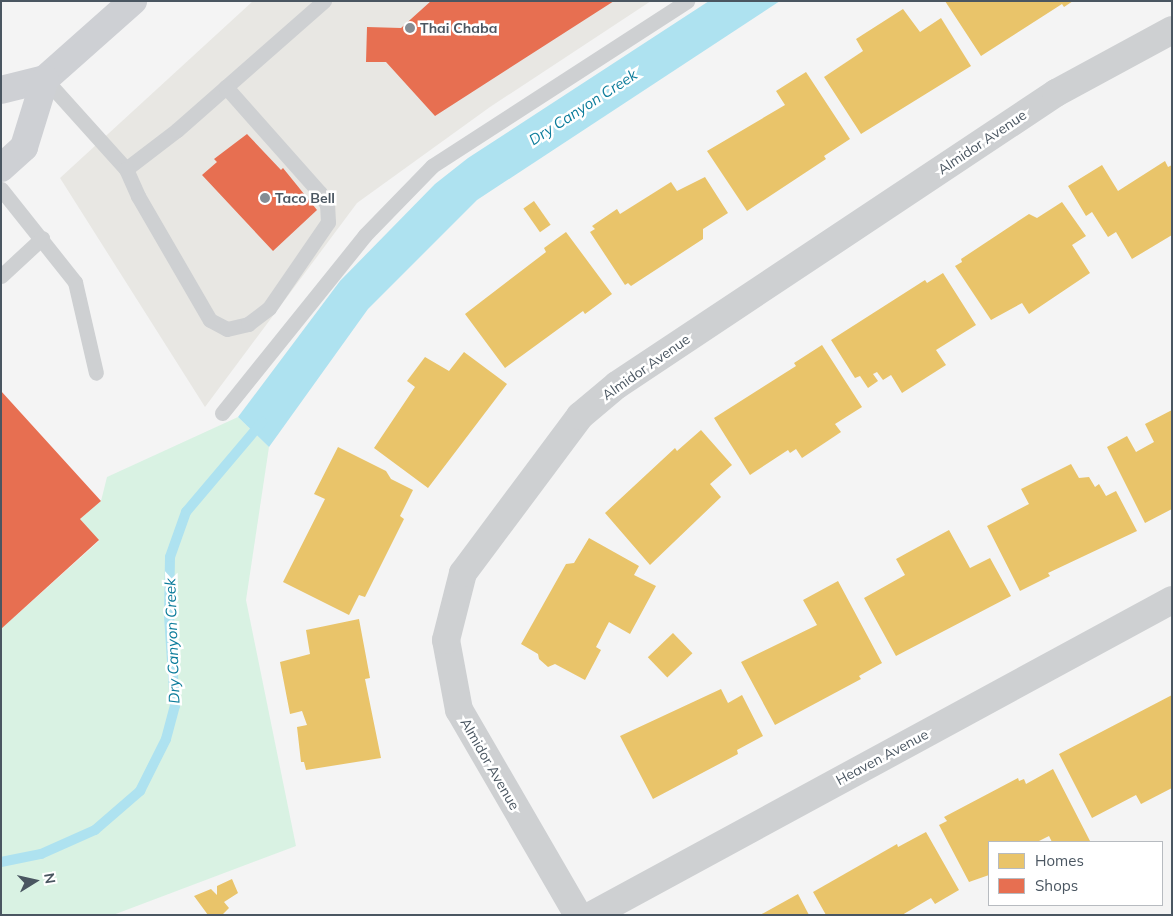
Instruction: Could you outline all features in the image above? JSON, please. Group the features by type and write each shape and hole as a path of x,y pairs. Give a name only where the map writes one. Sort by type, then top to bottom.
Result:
{"main road":[{"path":"1,90 45,79 133,1"},
{"path":"1,168 24,146 45,79"}],"street":[{"name":"Almidor Avenue","path":"578,915 459,710 446,640 463,573 580,416 617,385 1056,93 1172,30"},
{"name":"Heaven Avenue","path":"592,915 1172,600"}],"lane":[{"path":"126,169 226,87 324,1"},
{"path":"222,412 364,236 432,166 687,1"},
{"path":"45,79 126,169 138,196 210,320 228,328 248,324 269,308 328,222 327,205 320,193 226,87"},
{"path":"1,189 42,238 75,282 96,374"},
{"path":"1,276 42,238"}],"shaded area":[{"path":"253,1 651,1 490,107 357,203 205,407 60,178"}],"green space":[{"path":"238,417 269,447 246,600 296,846 113,915 1,915 1,629 99,541 80,519 101,501 107,477"}],"water":[{"path":"709,1 780,1 477,200 368,309 269,447 238,417 340,281 435,184 468,158"}],"building: Homes":[{"path":"945,1 1073,1 1064,7 1062,4 981,56"},
{"path":"903,9 920,32 941,18 971,66 861,134 824,77 863,51 856,39"},
{"path":"806,72 850,139 824,156 826,159 747,211 707,151 785,105 776,91"},
{"path":"1165,161 1168,167 1172,165 1172,235 1132,259 1116,232 1108,237 1092,212 1086,216 1068,186 1102,165 1118,191"},
{"path":"705,177 728,213 703,229 703,239 631,286 628,283 625,285 590,232 595,229 592,226 617,209 620,214 671,182 677,191"},
{"path":"534,201 551,225 540,232 523,208"},
{"path":"1062,202 1086,236 1072,245 1090,273 1029,314 1022,303 991,320 955,266 962,262 961,259 1029,214 1037,218"},
{"path":"566,232 612,294 585,314 583,311 505,368 465,314 546,252 544,248"},
{"path":"943,273 976,325 936,350 946,365 902,393 891,375 883,380 877,372 873,374 878,381 868,388 860,376 855,378 831,340 925,280 927,283"},
{"path":"822,345 862,407 835,424 841,432 802,458 796,449 790,453 788,450 750,475 714,418 796,366 794,363"},
{"path":"464,352 507,384 428,488 374,448 415,387 407,381 425,357 449,371"},
{"path":"1172,410 1172,509 1145,523 1107,447 1127,436 1136,452 1154,442 1145,424"},
{"path":"701,430 732,465 710,484 721,497 650,565 605,513 675,448 677,451"},
{"path":"338,447 386,471 391,479 413,490 400,516 404,519 365,597 359,595 349,615 283,582 325,499 314,494"},
{"path":"1071,464 1079,478 1089,477 1095,487 1099,484 1106,496 1116,491 1137,531 1048,573 1050,576 1020,591 987,526 1029,504 1021,489"},
{"path":"949,530 970,568 990,558 1011,596 896,656 864,598 905,575 896,559"},
{"path":"589,538 639,566 634,575 656,586 630,634 609,622 596,647 601,650 585,680 555,664 548,667 539,659 538,654 521,644 566,564 574,563"},
{"path":"838,581 882,663 859,676 861,679 775,725 741,662 817,625 803,600"},
{"path":"359,619 370,678 365,679 381,758 306,770 304,762 301,762 297,727 307,725 302,711 290,714 280,662 310,654 306,630"},
{"path":"673,633 692,653 667,677 648,657"},
{"path":"721,689 728,703 742,695 763,736 737,750 738,754 653,799 620,736"},
{"path":"1172,695 1172,788 1141,804 1136,795 1092,818 1059,754"},
{"path":"1053,769 1090,841 1052,841 1049,836 1039,841 988,841 988,875 969,882 939,825 947,821 944,817 1018,778 1019,781 1024,779 1026,784"},
{"path":"926,832 959,890 935,904 931,898 902,915 826,915 813,892 897,844 898,847"},
{"path":"232,879 238,893 224,902 229,908 222,915 208,915 194,896 211,889 217,895 217,886"},
{"path":"798,894 809,915 760,915"}],"building: Shops":[{"path":"431,1 614,1 435,116 386,62 366,62 367,27 401,28"},
{"name":"Taco Bell","path":"247,134 281,170 283,168 317,210 273,251 202,175 217,162 214,159"},
{"path":"1,391 101,501 80,519 99,540 1,629"}],"waterway":[{"name":"Dry Canyon Creek","path":"1,862 41,854 95,830 140,791 166,739 175,706 169,615 170,557 186,512 262,422"}],"place":[{"name":"Thai Chaba","path":"410,28"},
{"name":"Taco Bell","path":"265,198"}]}
